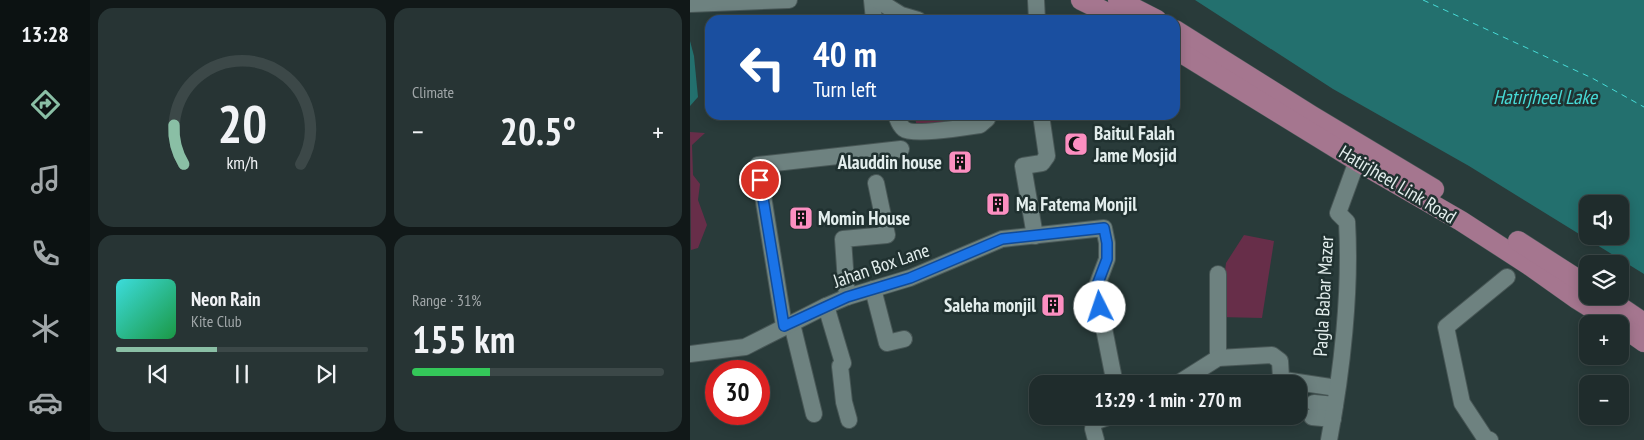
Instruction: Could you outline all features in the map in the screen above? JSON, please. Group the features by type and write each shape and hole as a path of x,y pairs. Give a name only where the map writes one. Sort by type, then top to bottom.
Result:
{"main road":[{"path":"1081,0 1112,15"},
{"path":"1118,0 1147,15"},
{"path":"1180,33 1312,116 1396,165 1579,280"},
{"name":"Hatirjheel Link Road","path":"1180,52 1357,161 1461,220 1529,265 1577,300 1602,315"},
{"path":"1617,305 1644,323"},
{"name":"Hatirjheel Link Road","path":"1629,332 1644,342"}],"street":[{"path":"690,4 788,0"},
{"path":"872,0 874,15"},
{"path":"877,0 901,15"},
{"path":"1036,0 1037,15"},
{"path":"1086,0 1113,15"},
{"path":"1180,57 1480,243 1592,315"},
{"path":"897,120 904,129 918,132 980,125 986,120"},
{"path":"1035,236 1023,166 1042,163 1046,156 1042,120"},
{"path":"814,414 788,325 758,165 901,149"},
{"name":"Pagla Babar Mazer","path":"1329,440 1344,325 1349,255 1347,222 1338,213 1357,161"},
{"path":"847,297 844,239 887,235 876,183"},
{"name":"Jahan Box Lane","path":"690,354 745,347 847,297 910,278 1002,239 1104,228 1107,243 1107,259 1096,288 1113,375"},
{"path":"1218,274 1218,358"},
{"path":"1490,440 1486,438 1462,403 1446,327 1507,276"},
{"path":"873,289 887,343 904,339"},
{"path":"826,306 843,363 840,366 849,420"},
{"path":"1629,339 1644,350"},
{"path":"1191,375 1218,358 1272,354 1280,361 1282,378 1284,380 1337,388"},
{"path":"1313,410 1334,412"},
{"path":"1094,425 1096,440"}],"shaded area":[{"path":"915,120 958,120 917,126"},
{"path":"690,132 705,133 692,145 693,175 700,184 698,200 707,225 698,248 691,250"},
{"path":"1244,235 1274,241 1262,318 1219,317 1226,263"}],"water":[{"name":"Hatirjheel Lake","path":"1195,0 1644,0 1644,274 1629,265 1629,255 1613,255 1597,245 1629,245 1629,195 1579,195 1579,234 1469,166 1333,89"},
{"path":"690,41 694,56 698,97 690,106"}],"ferry route":[{"path":"1423,0 1592,78 1644,107"}],"place":[{"name":"Baitul Falah Jame Mosjid","path":"1076,144"},
{"name":"Alauddin house","path":"960,162"},
{"name":"Ma Fatema Monjil","path":"998,204"},
{"name":"Momin House","path":"801,218"},
{"name":"Saleha monjil","path":"1053,305"}],"route":[{"path":"760,180 784,326 792,324 847,297 910,278 1002,239 1104,228 1107,243 1107,259 1103,274 1096,288 1100,307"}]}
